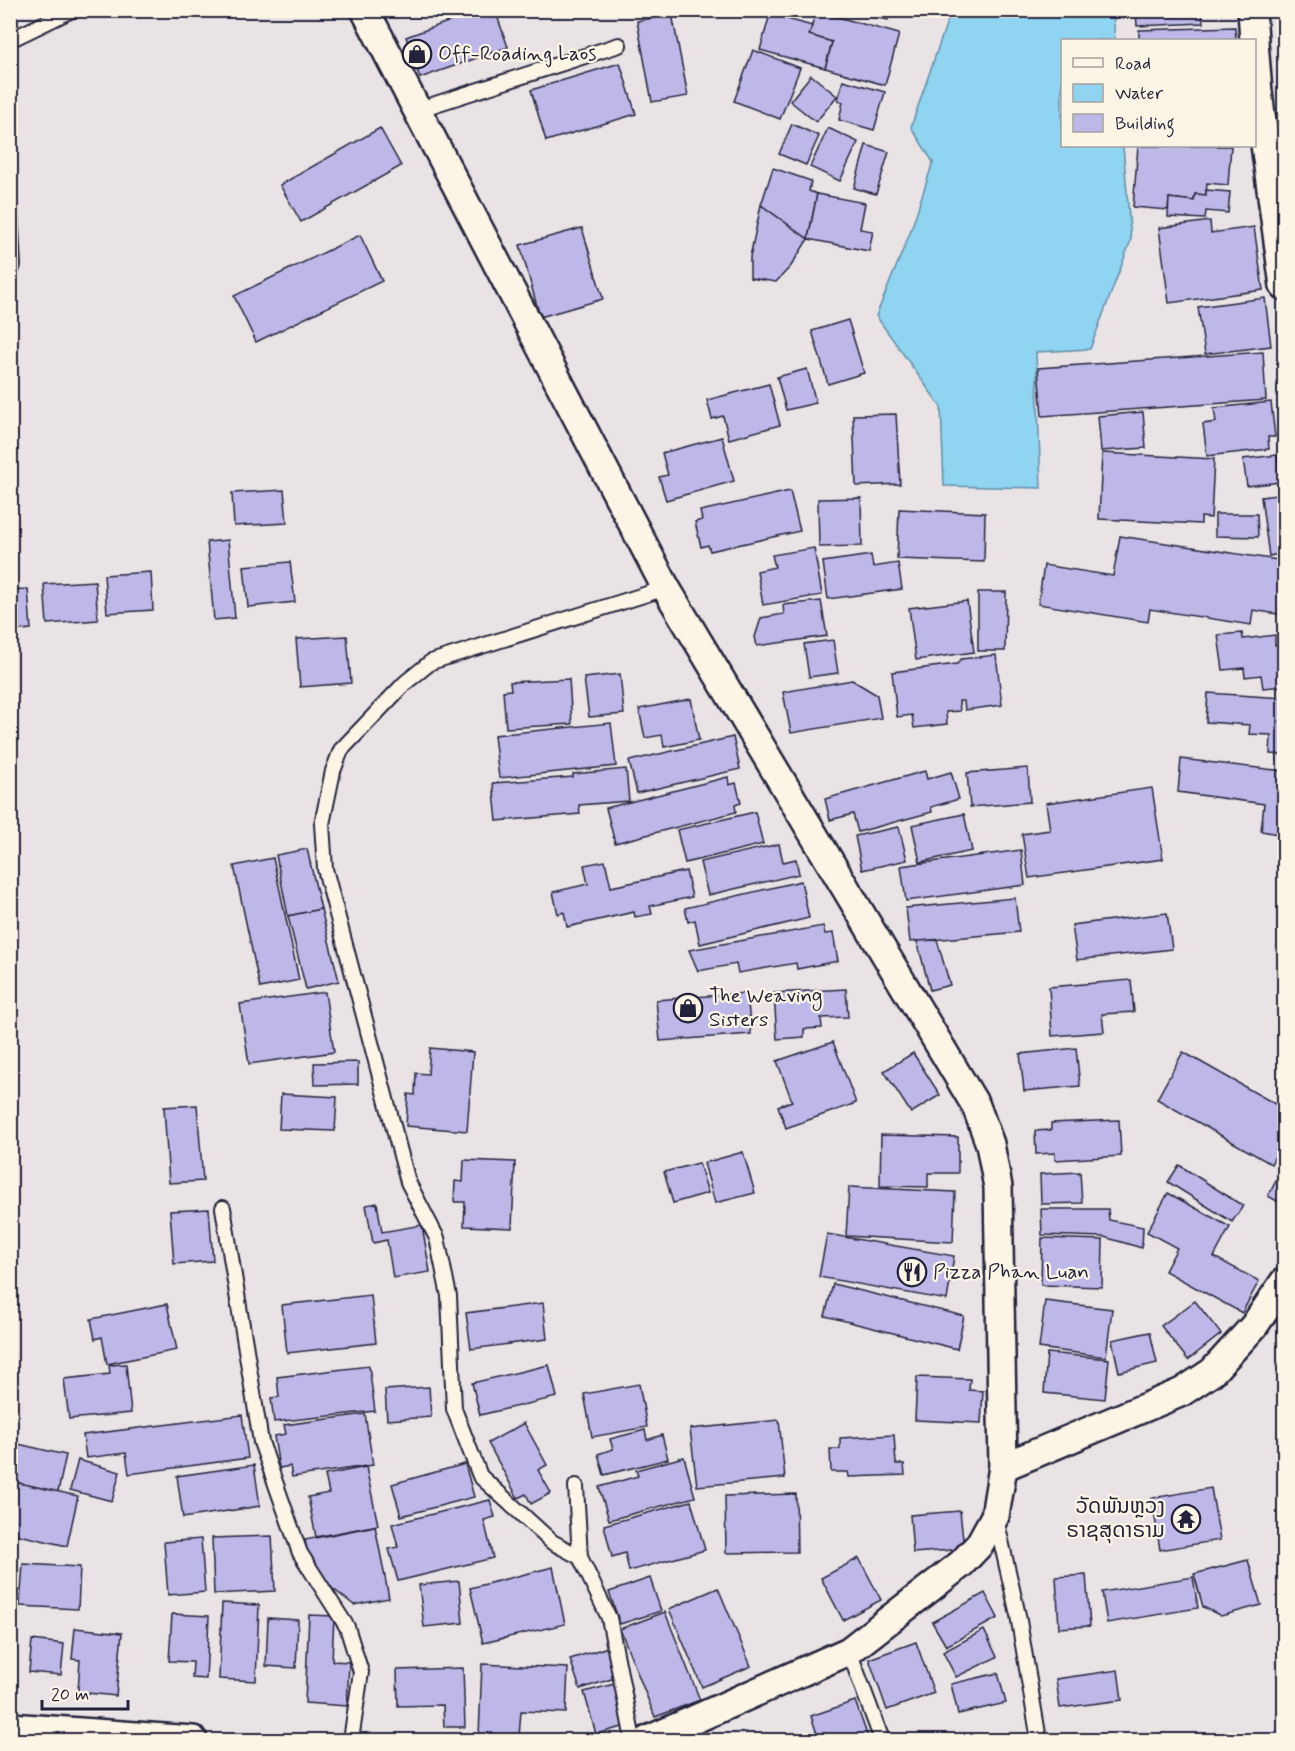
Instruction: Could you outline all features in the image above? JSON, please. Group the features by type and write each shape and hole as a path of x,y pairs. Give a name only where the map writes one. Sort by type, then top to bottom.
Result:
{"street":[{"path":"365,10 666,588 976,1106 990,1144 998,1187 1002,1467 995,1516 979,1545 961,1564 849,1651 648,1740"},
{"path":"1252,10 1254,39"},
{"path":"1256,66 1284,286"},
{"path":"1002,1467 1182,1392 1212,1372 1254,1326 1284,1282"},
{"path":"10,1727 193,1740"}],"lane":[{"path":"10,40 72,10"},
{"path":"417,110 620,45"},
{"path":"10,209 11,268"},
{"path":"580,1557 552,1542 480,1476 454,1409 449,1296 437,1239 408,1182 325,869 322,824 333,771 341,750 405,683 431,662 666,588"},
{"path":"223,1208 261,1442 300,1553 347,1627 361,1672 351,1740"},
{"path":"576,1486 580,1557 609,1618 633,1740"},
{"path":"995,1516 1018,1615 1040,1740"},
{"path":"849,1651 882,1740"}],"water":[{"path":"951,10 1113,11 1115,39 1061,39 1061,147 1123,147 1131,240 1090,349 1036,352 1041,488 944,486 941,407 876,316 910,233 933,162 911,127"}],"building":[{"path":"481,10 495,10 508,47 420,78 406,37"},
{"path":"510,10 529,10 512,16"},
{"path":"834,10 890,10 888,20"},
{"path":"1136,10 1202,10 1203,23 1137,26"},
{"path":"816,11 899,34 885,85 825,68 832,42 809,35"},
{"path":"672,14 688,96 652,102 637,21"},
{"path":"770,14 812,26 809,35 832,42 825,68 760,50"},
{"path":"1235,27 1236,39 1139,39 1139,30"},
{"path":"753,50 800,68 780,119 734,101"},
{"path":"620,63 636,114 546,141 531,90"},
{"path":"811,75 837,96 816,122 790,101"},
{"path":"843,80 885,92 874,130 839,120 843,102 838,100"},
{"path":"792,124 819,136 806,165 779,154"},
{"path":"380,128 401,166 301,222 280,185"},
{"path":"828,128 858,142 840,181 810,167"},
{"path":"866,145 889,152 876,194 854,188"},
{"path":"1138,147 1231,147 1228,185 1207,183 1206,195 1195,194 1194,201 1169,198 1168,210 1133,207"},
{"path":"773,168 811,181 809,191 817,194 808,239 761,205"},
{"path":"1206,190 1230,192 1228,213 1206,211 1205,219 1168,217 1169,198 1194,201 1195,194 1206,195"},
{"path":"817,194 865,203 860,229 873,231 869,251 808,239"},
{"path":"761,205 808,239 791,266 776,282 750,278 750,257"},
{"path":"1210,221 1211,233 1254,227 1263,290 1169,303 1159,228"},
{"path":"582,228 603,299 540,317 520,245"},
{"path":"360,235 382,281 256,342 234,296"},
{"path":"1265,298 1271,346 1205,354 1198,307"},
{"path":"848,320 864,373 828,384 812,331"},
{"path":"1263,352 1266,400 1042,416 1038,368"},
{"path":"807,369 816,403 786,410 777,377"},
{"path":"769,384 780,425 729,439 723,416 712,419 707,400"},
{"path":"1271,402 1275,437 1268,437 1269,449 1207,456 1203,424 1216,422 1214,408"},
{"path":"1143,412 1146,448 1101,451 1098,416"},
{"path":"896,414 900,484 856,486 853,415"},
{"path":"722,437 734,481 666,500 659,477 668,475 662,453"},
{"path":"1102,453 1214,459 1211,518 1201,517 1201,524 1099,519"},
{"path":"1277,455 1280,482 1247,486 1243,459"},
{"path":"284,490 287,523 234,526 232,493"},
{"path":"790,491 800,531 710,551 708,545 701,547 695,522 702,520 700,511"},
{"path":"1284,494 1284,553 1269,556 1261,497"},
{"path":"861,498 862,546 819,547 818,499"},
{"path":"899,509 985,513 984,562 897,559"},
{"path":"1215,514 1257,514 1258,537 1215,536"},
{"path":"1120,536 1284,561 1284,615 1253,610 1251,625 1150,609 1148,622 1038,604 1044,565 1113,576"},
{"path":"228,540 235,618 214,620 207,542"},
{"path":"814,548 822,595 763,605 757,571 775,567 772,555"},
{"path":"871,555 873,567 898,563 902,589 828,599 823,562"},
{"path":"290,562 295,602 248,607 244,566"},
{"path":"151,572 153,610 107,613 104,575"},
{"path":"95,581 98,620 47,624 44,584"},
{"path":"28,589 31,629 10,631 10,590"},
{"path":"978,592 1006,592 1005,651 978,651"},
{"path":"821,601 827,636 757,646 755,637 761,618 784,614 783,605"},
{"path":"967,601 974,652 916,660 909,608"},
{"path":"1242,633 1243,639 1275,635 1275,645 1284,644 1284,686 1263,688 1261,675 1245,677 1244,668 1223,670 1218,635"},
{"path":"347,636 351,683 300,687 296,639"},
{"path":"833,640 838,673 809,677 804,644"},
{"path":"996,655 1002,705 965,710 964,701 959,701 960,711 946,712 947,724 914,728 912,715 897,717 892,672 957,664 961,659"},
{"path":"620,674 624,714 589,717 584,678"},
{"path":"569,679 572,724 506,728 503,691 511,690 510,682"},
{"path":"852,680 877,695 881,718 791,733 783,692"},
{"path":"1208,693 1284,698 1284,755 1270,754 1271,735 1249,734 1250,725 1206,722"},
{"path":"691,699 699,740 664,747 662,735 645,738 639,709"},
{"path":"611,723 616,766 499,778 494,735"},
{"path":"733,737 740,769 637,793 629,761"},
{"path":"1181,759 1284,771 1284,835 1261,831 1264,804 1178,792"},
{"path":"1028,768 1030,802 970,807 967,773"},
{"path":"626,769 629,801 579,805 580,814 497,821 493,783 573,777 573,774"},
{"path":"925,771 927,779 951,772 959,799 931,807 932,812 858,832 853,814 830,820 825,799"},
{"path":"728,777 729,785 736,783 741,803 735,805 736,812 615,843 606,808"},
{"path":"1152,788 1163,859 1029,878 1022,834 1050,830 1046,803"},
{"path":"755,812 763,844 685,863 677,830"},
{"path":"964,814 972,851 920,862 912,825"},
{"path":"899,827 907,860 862,870 855,836"},
{"path":"779,844 783,862 796,859 799,874 708,895 700,862"},
{"path":"307,849 321,909 288,916 276,855"},
{"path":"1021,850 1025,885 906,901 901,866"},
{"path":"273,858 299,980 260,988 234,866"},
{"path":"605,861 611,887 686,871 692,897 650,906 652,914 635,917 634,912 567,927 564,912 558,914 553,892 588,884 584,865"},
{"path":"801,881 809,918 700,944 695,920 688,922 685,908"},
{"path":"1015,898 1019,932 910,942 906,908"},
{"path":"321,909 339,981 306,989 288,916"},
{"path":"1167,913 1172,949 1077,960 1072,925"},
{"path":"823,926 825,934 833,933 838,961 797,969 796,963 738,973 736,964 698,971 689,950"},
{"path":"937,940 950,985 930,990 917,941"},
{"path":"1131,980 1134,1012 1102,1014 1104,1032 1052,1036 1049,987"},
{"path":"846,989 848,1017 821,1018 822,1028 804,1029 804,1037 777,1039 774,993"},
{"path":"325,992 334,1052 249,1064 240,1004"},
{"path":"747,993 751,1034 660,1041 656,1000"},
{"path":"833,1042 856,1103 786,1128 778,1106 792,1101 777,1061"},
{"path":"430,1048 473,1052 467,1131 406,1126 408,1094 415,1095 416,1073 428,1074"},
{"path":"1076,1048 1080,1086 1024,1091 1020,1054"},
{"path":"1183,1052 1284,1109 1284,1139 1271,1164 1157,1099"},
{"path":"913,1053 940,1095 911,1113 884,1071"},
{"path":"358,1062 358,1084 315,1085 314,1063"},
{"path":"281,1094 337,1097 335,1131 279,1129"},
{"path":"197,1105 203,1181 169,1183 164,1107"},
{"path":"1119,1120 1121,1156 1055,1160 1055,1153 1036,1154 1035,1131 1051,1130 1051,1123"},
{"path":"881,1135 958,1137 958,1173 928,1173 928,1187 880,1186"},
{"path":"743,1152 755,1193 715,1203 704,1163"},
{"path":"464,1160 515,1162 512,1228 464,1226 465,1202 454,1202 455,1181 463,1182"},
{"path":"699,1163 708,1193 673,1203 664,1172"},
{"path":"1179,1165 1243,1206 1232,1222 1168,1182"},
{"path":"1284,1166 1284,1205 1268,1196"},
{"path":"1080,1172 1082,1203 1041,1204 1040,1174"},
{"path":"849,1187 955,1192 953,1242 846,1236"},
{"path":"1168,1193 1230,1227 1214,1257 1259,1281 1242,1313 1165,1271 1177,1248 1147,1232"},
{"path":"377,1203 382,1232 422,1225 430,1272 393,1278 387,1240 373,1243 366,1205"},
{"path":"209,1209 213,1261 174,1264 170,1211"},
{"path":"1041,1209 1108,1209 1109,1220 1143,1227 1142,1248 1104,1237 1042,1235"},
{"path":"827,1234 954,1256 947,1300 819,1277"},
{"path":"1042,1238 1103,1240 1102,1287 1041,1285"},
{"path":"833,1284 964,1316 957,1349 825,1316"},
{"path":"371,1295 376,1343 287,1353 282,1305"},
{"path":"1045,1301 1112,1309 1106,1357 1039,1348"},
{"path":"1195,1301 1221,1334 1188,1360 1161,1326"},
{"path":"543,1303 547,1339 471,1349 466,1313"},
{"path":"167,1304 177,1350 107,1364 102,1337 95,1339 91,1319"},
{"path":"1150,1332 1157,1363 1119,1372 1112,1340"},
{"path":"1047,1353 1109,1359 1105,1399 1044,1393"},
{"path":"126,1364 131,1413 69,1419 64,1379 110,1374 109,1365"},
{"path":"549,1365 557,1397 480,1415 472,1383"},
{"path":"369,1366 375,1411 274,1422 271,1398 279,1397 277,1377"},
{"path":"917,1377 970,1379 969,1390 983,1391 981,1423 915,1420"},
{"path":"639,1384 647,1427 592,1437 584,1394"},
{"path":"429,1387 431,1417 387,1420 385,1390"},
{"path":"365,1414 373,1465 292,1477 290,1466 279,1468 274,1436 286,1434 284,1425"},
{"path":"242,1415 248,1458 129,1474 126,1453 86,1458 83,1435"},
{"path":"779,1420 785,1478 697,1486 690,1429"},
{"path":"524,1423 547,1465 538,1470 551,1493 531,1504 526,1494 518,1498 488,1443"},
{"path":"645,1430 647,1440 662,1435 668,1459 604,1475 598,1454 613,1449 610,1439"},
{"path":"894,1435 896,1464 904,1464 905,1475 849,1477 848,1472 831,1472 830,1449 840,1449 840,1438"},
{"path":"14,1443 66,1455 58,1492 10,1481 10,1461"},
{"path":"684,1457 695,1497 609,1520 599,1487 638,1476 636,1470"},
{"path":"78,1460 120,1472 112,1501 70,1490"},
{"path":"465,1464 474,1497 401,1516 392,1484"},
{"path":"254,1465 260,1506 183,1518 177,1476"},
{"path":"366,1467 378,1525 316,1537 308,1497 329,1493 325,1475"},
{"path":"10,1481 78,1496 67,1546 10,1533"},
{"name":"ວັດພັນຫຼວງ ຣາຊສຸດາຣາມ","path":"1211,1488 1220,1540 1160,1550 1152,1498"},
{"path":"796,1494 797,1552 726,1553 725,1496"},
{"path":"490,1500 495,1517 484,1520 493,1558 398,1581 389,1549 398,1547 392,1524"},
{"path":"691,1501 705,1550 629,1571 625,1553 612,1557 604,1525"},
{"path":"960,1511 964,1549 913,1553 910,1515"},
{"path":"375,1526 389,1598 354,1605 320,1579 309,1562 305,1540"},
{"path":"272,1536 275,1591 214,1594 212,1538"},
{"path":"201,1539 205,1592 168,1595 164,1542"},
{"path":"859,1558 881,1600 843,1620 821,1578"},
{"path":"1248,1560 1261,1605 1221,1616 1203,1607 1194,1574"},
{"path":"23,1564 80,1567 78,1609 20,1606"},
{"path":"553,1567 565,1624 483,1643 470,1588"},
{"path":"1086,1575 1090,1626 1059,1628 1056,1577"},
{"path":"1193,1577 1198,1608 1107,1623 1102,1592"},
{"path":"650,1578 661,1611 620,1624 609,1592"},
{"path":"459,1581 463,1623 424,1627 419,1585"},
{"path":"718,1588 751,1666 702,1687 669,1609"},
{"path":"985,1593 998,1618 946,1646 932,1622"},
{"path":"222,1603 259,1605 256,1681 219,1679"},
{"path":"665,1612 700,1700 655,1717 620,1629"},
{"path":"172,1614 209,1616 206,1679 192,1678 193,1662 169,1661"},
{"path":"309,1615 334,1616 332,1661 349,1662 347,1706 305,1703"},
{"path":"268,1618 298,1620 296,1668 266,1666"},
{"path":"75,1628 122,1633 116,1696 78,1692 80,1660 72,1659"},
{"path":"984,1630 997,1657 956,1677 943,1652"},
{"path":"32,1640 64,1644 61,1675 29,1672"},
{"path":"916,1642 934,1693 887,1710 869,1659"},
{"path":"608,1647 618,1677 580,1689 570,1659"},
{"path":"482,1664 568,1668 566,1713 521,1711 519,1737 479,1735"},
{"path":"463,1668 465,1727 444,1727 443,1705 398,1706 397,1670"},
{"path":"1118,1670 1122,1700 1060,1708 1056,1679"},
{"path":"998,1673 1006,1703 958,1714 951,1684"},
{"path":"618,1683 630,1725 596,1734 584,1692"},
{"path":"855,1701 869,1740 819,1740 811,1716"}],"place":[{"name":"Off-Roading Laos","path":"417,54"},
{"name":"The Weaving Sisters","path":"688,1008"},
{"name":"Pizza Phan Luan","path":"912,1272"},
{"name":"ວັດພັນຫຼວງ ຣາຊສຸດາຣາມ","path":"1186,1519"}]}
